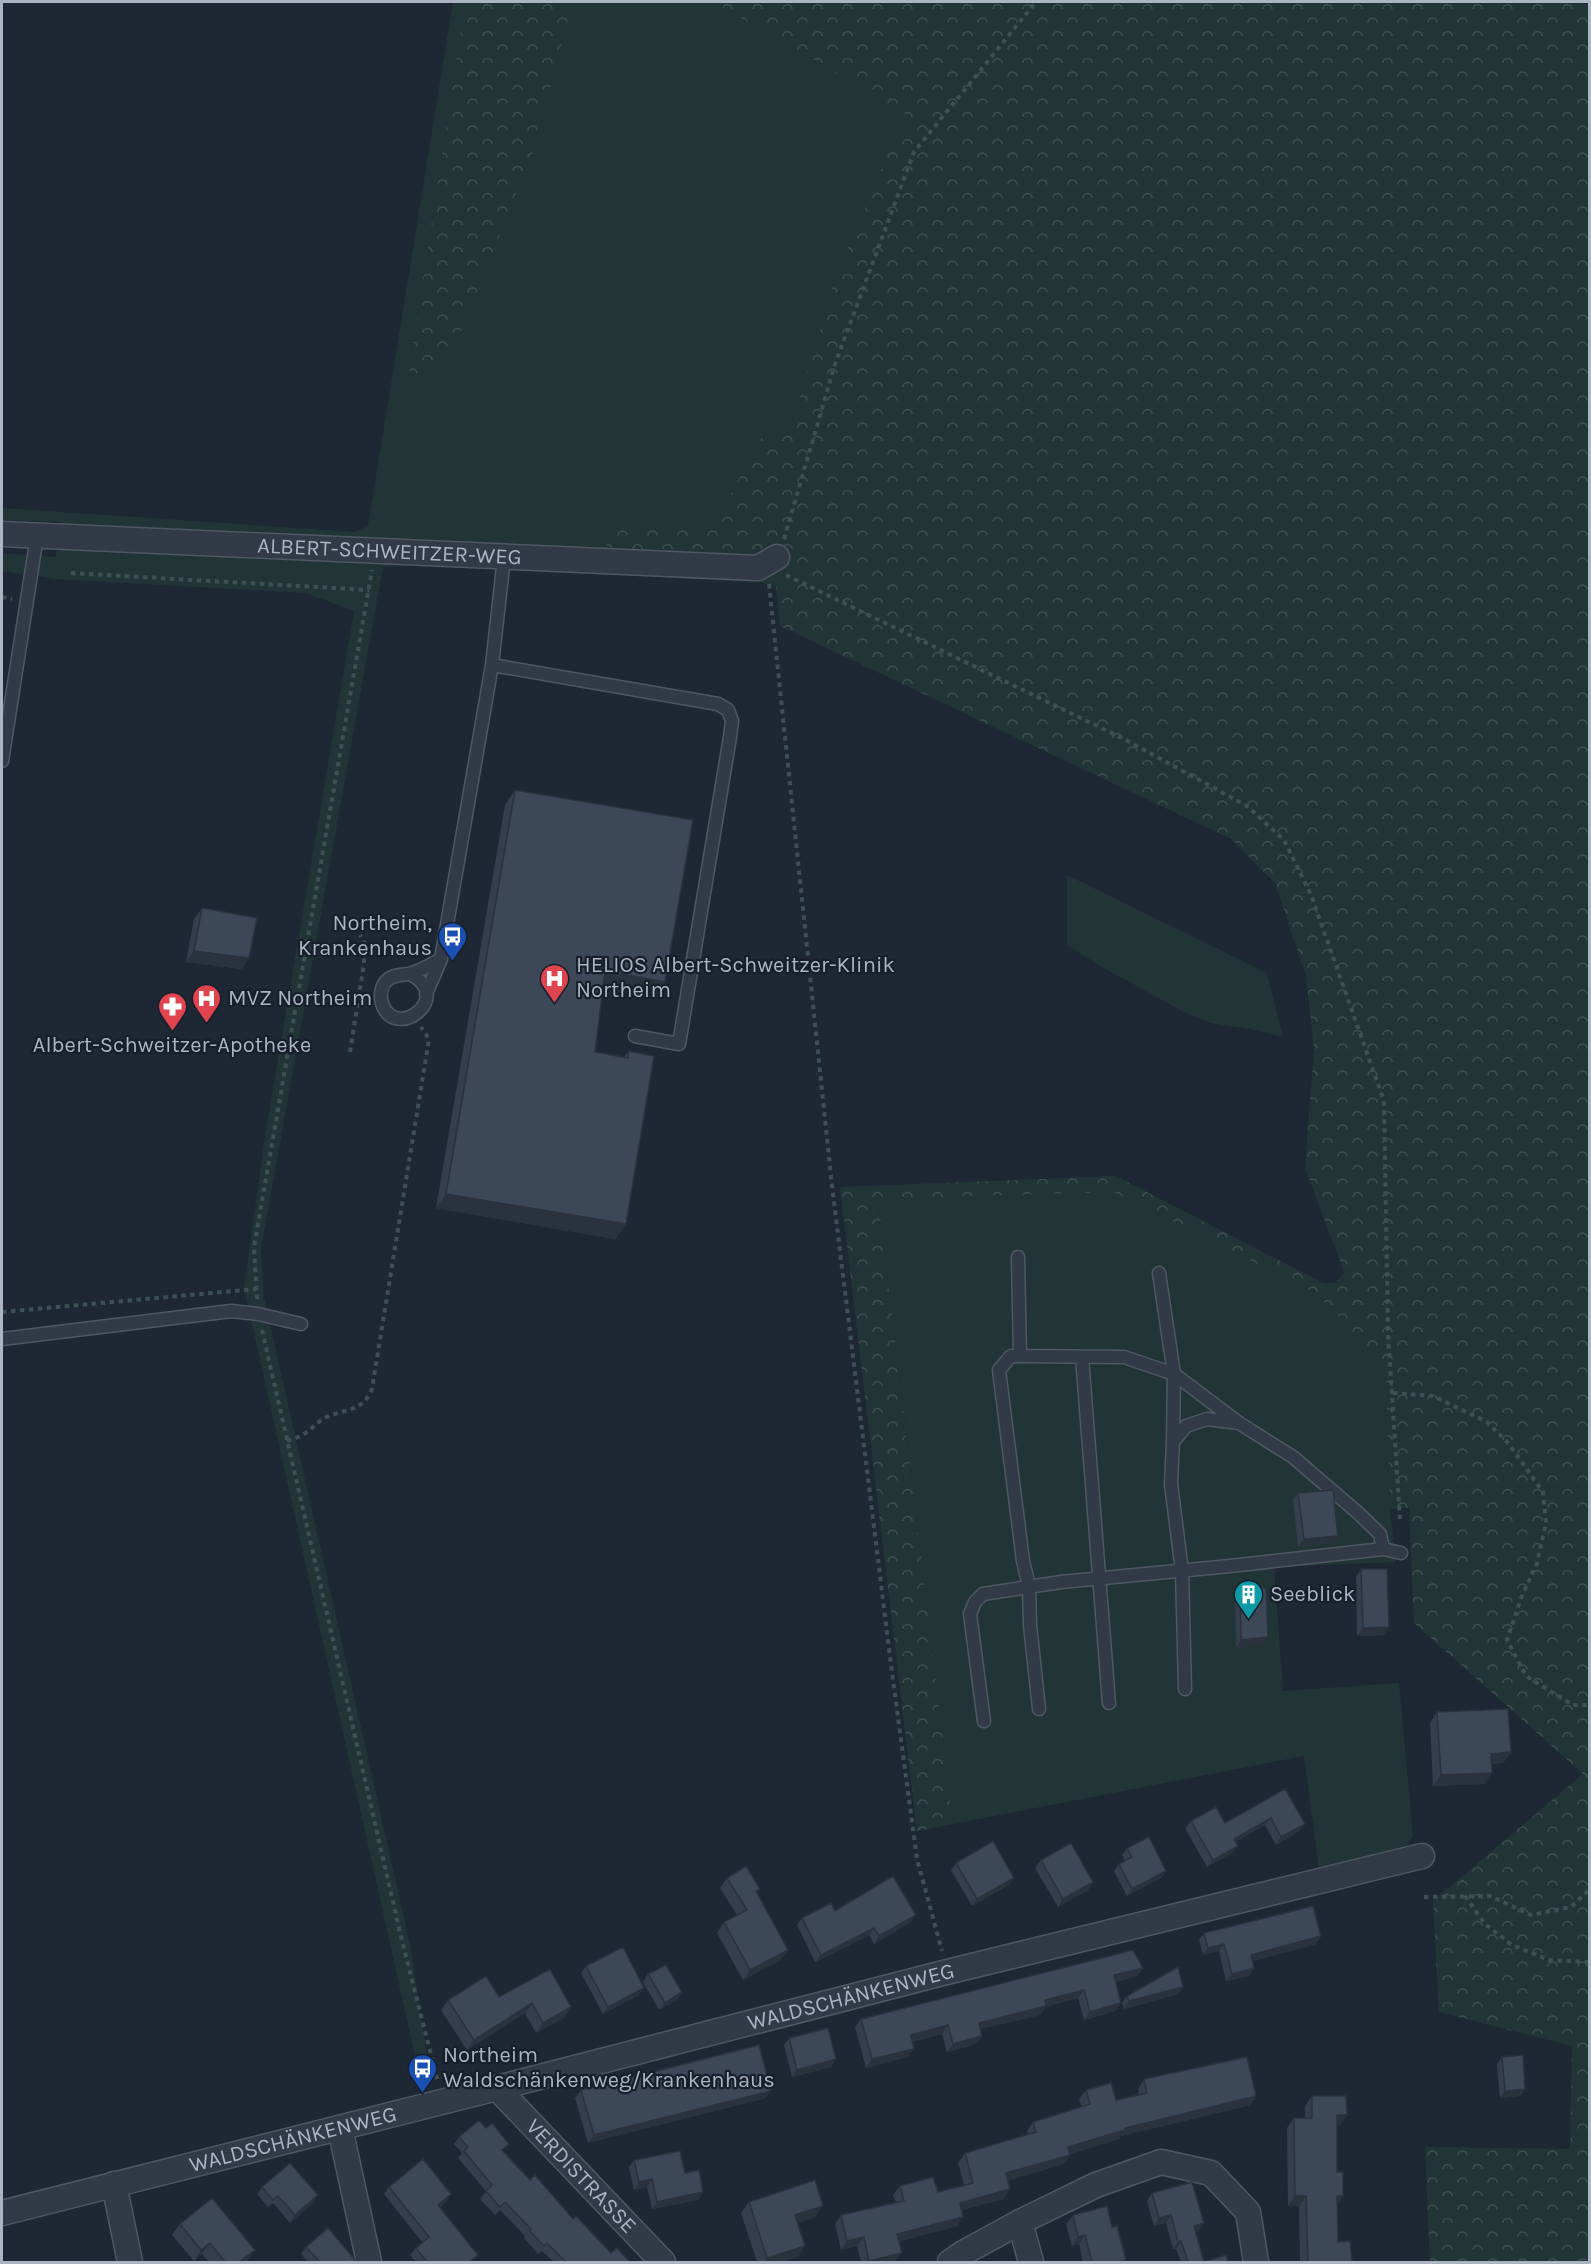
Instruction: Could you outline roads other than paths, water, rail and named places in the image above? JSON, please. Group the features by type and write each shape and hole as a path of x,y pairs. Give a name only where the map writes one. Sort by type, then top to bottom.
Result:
{"street":[{"name":"ALBERT-SCHWEITZER-WEG","path":"2,534 758,568 776,564"},
{"name":"WALDSCHÄNKENWEG","path":"2,2212 947,1972 1422,1856"},
{"name":"VERDISTRASSE","path":"497,2088 663,2262"},
{"path":"340,2128 369,2262"},
{"path":"950,2262 1020,2222 1101,2182 1161,2162 1211,2173 1248,2212 1256,2262"},
{"path":"114,2184 130,2262"},
{"path":"1020,2222 1031,2262"}],"lane":[{"path":"2,761 37,536"},
{"path":"441,959 410,974 396,975 385,982 381,1002 388,1013 394,1017 407,1018 414,1016 423,1007 441,959 492,665 504,558"},
{"path":"492,665 718,704 729,710 732,721 730,737 679,1044 635,1036"},
{"path":"410,974 421,982 426,994"},
{"path":"1018,1257 1020,1356"},
{"path":"1159,1273 1174,1374 1171,1484 1182,1571 1185,1689"},
{"path":"2,1339 231,1311 258,1314 301,1324"},
{"path":"1039,1709 1030,1625 1029,1586 1023,1562 999,1370 1011,1356 1124,1357 1174,1374 1239,1423 1293,1457 1380,1534 1383,1549"},
{"path":"1082,1356 1109,1703"},
{"path":"1173,1442 1186,1426 1207,1419 1239,1423"},
{"path":"984,1721 970,1614 975,1602 983,1594 1099,1578 1383,1549 1401,1553"}],"place":[{"name":"Northeim, Krankenhaus","path":"453,962"},
{"name":"HELIOS Albert-Schweitzer-Klinik Northeim","path":"555,1004"},
{"name":"MVZ Northeim","path":"207,1024"},
{"name":"Albert-Schweitzer-Apotheke","path":"172,1032"},
{"name":"Seeblick","path":"1249,1620"},
{"name":"Northeim Waldschänkenweg/Krankenhaus","path":"422,2094"}]}
